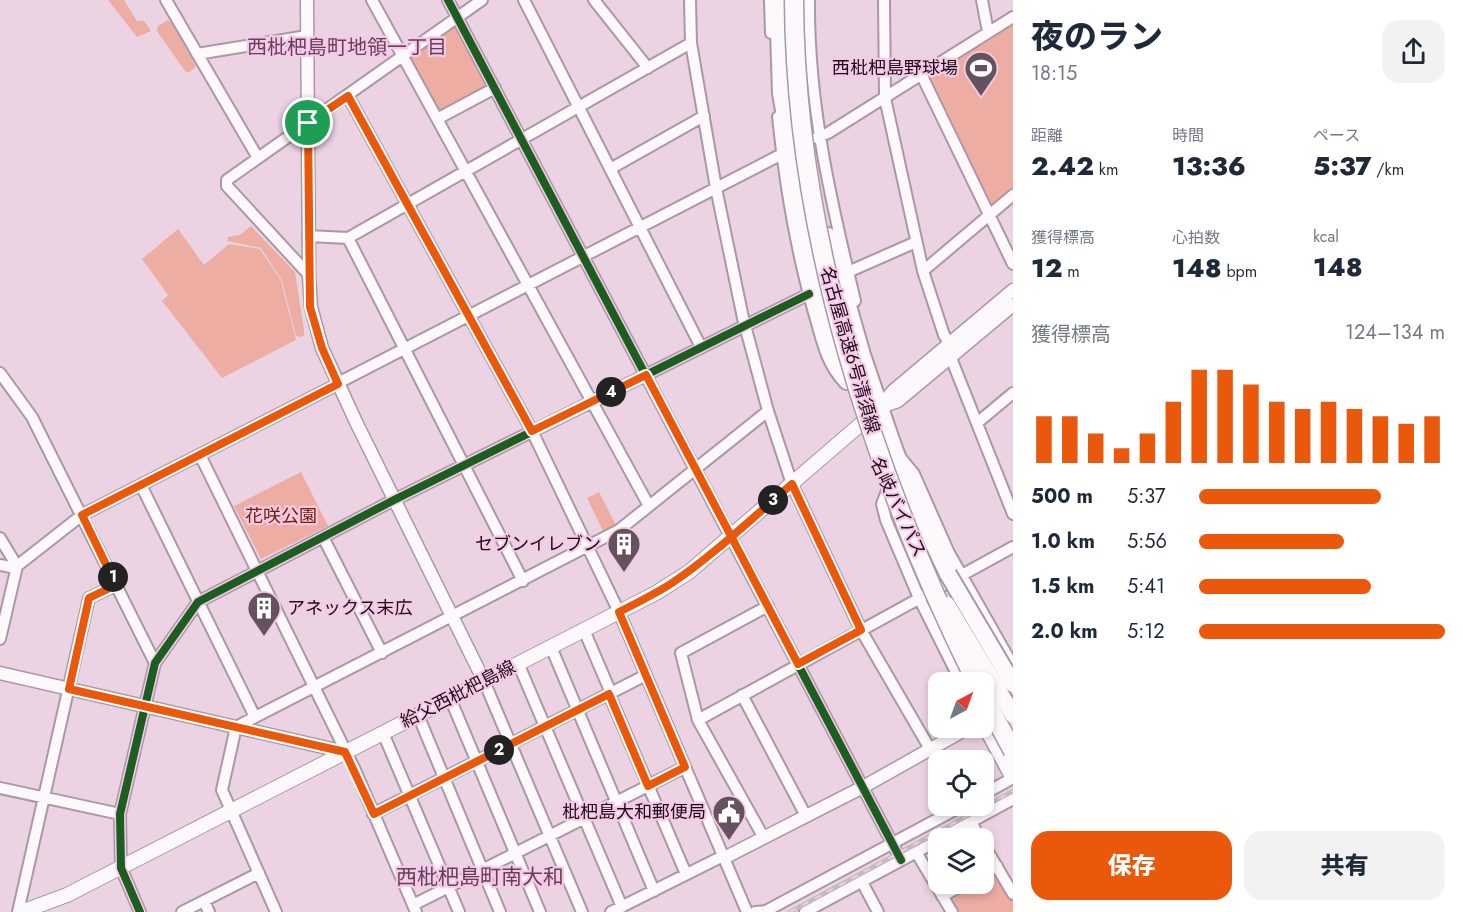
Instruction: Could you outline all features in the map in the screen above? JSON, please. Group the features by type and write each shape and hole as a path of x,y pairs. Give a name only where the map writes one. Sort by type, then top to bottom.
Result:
{"highway":[{"name":"名岐バイパス","path":"778,0 781,93 810,261 819,296 850,389 887,490 948,577 1013,684"},
{"name":"名古屋高速6号清須線","path":"784,0 788,86 794,145 804,208 827,314 863,439 894,525 958,672"},
{"name":"名古屋高速6号清須線","path":"794,0 798,85 806,152 824,256 839,318 875,439 903,517 971,672"},
{"name":"名岐バイパス","path":"799,0 801,55 809,139 831,252 856,338 913,500 1013,715"},
{"path":"994,716 1013,751"},
{"path":"993,738 1012,777"}],"main road":[{"name":"給父西枇杷島線","path":"19,912 67,895 121,868 671,584 731,536 862,423"}],"street":[{"path":"166,0 258,158"},
{"path":"307,0 309,275 310,307 315,330 338,384 484,681 582,912"},
{"path":"372,0 649,506"},
{"path":"448,0 901,860"},
{"path":"309,275 227,186 226,180 482,0"},
{"path":"524,0 701,347"},
{"path":"690,0 691,43 716,188 745,326 768,411 792,484 861,630 930,749"},
{"path":"770,0 774,88 796,245 808,294 831,367 850,389"},
{"path":"809,0 818,138 858,317 856,338"},
{"path":"884,0 885,98 923,271 944,335 950,344"},
{"path":"982,0 988,32"},
{"path":"599,2 648,68"},
{"path":"818,138 1013,17"},
{"path":"197,54 307,36"},
{"path":"309,236 348,238 691,43"},
{"path":"921,74 1013,264"},
{"path":"437,119 495,88"},
{"path":"348,96 532,431 619,612 747,912"},
{"path":"610,169 704,116"},
{"path":"0,639 17,567 82,515 783,154"},
{"path":"923,271 1013,195"},
{"path":"348,238 523,581"},
{"path":"848,272 916,242"},
{"path":"862,423 894,390 1013,290"},
{"path":"140,912 121,868 120,814 155,663 198,602 394,500 808,294"},
{"path":"880,407 897,401 1013,305"},
{"path":"951,358 1013,514"},
{"path":"0,373 32,417 155,663"},
{"path":"977,423 1013,393"},
{"path":"276,912 222,787 236,727 620,530 768,411"},
{"path":"200,455 345,752 414,909 448,887 685,767"},
{"path":"141,485 255,717"},
{"path":"887,490 882,504 883,510 920,598 958,672"},
{"path":"323,537 382,653"},
{"path":"0,538 17,567"},
{"path":"698,720 920,598 948,577 1013,547"},
{"path":"0,565 17,567"},
{"path":"948,577 1013,666"},
{"path":"19,912 89,598 116,585"},
{"path":"764,838 698,720 681,653 768,606"},
{"path":"584,630 686,874"},
{"path":"551,647 654,891"},
{"path":"518,663 584,818 617,909 764,838 863,787 950,738"},
{"path":"0,673 345,752"},
{"path":"374,814 646,675"},
{"path":"742,695 806,816"},
{"path":"450,698 540,912"},
{"path":"994,714 1013,704"},
{"path":"418,715 500,912"},
{"path":"383,733 459,912"},
{"path":"989,738 1012,777 994,788"},
{"path":"0,788 120,814"},
{"path":"960,828 1013,799"},
{"path":"755,912 766,911 943,816"},
{"path":"971,822 974,828"},
{"path":"806,912 928,846"},
{"path":"916,852 952,912"},
{"path":"994,861 1013,894"},
{"path":"182,912 259,873"},
{"path":"861,882 878,912"},
{"path":"942,896 946,894"},
{"path":"204,901 209,912"}],"green space":[{"path":"108,0 124,0 137,21 144,21 151,31 137,37"},
{"path":"168,20 196,66 190,72 186,72 157,31 158,26"},
{"name":"西枇杷島野球場","path":"1013,22 1013,190 994,206 988,204 929,77 930,73"},
{"path":"454,28 458,29 489,86 437,113 410,63 411,58"},
{"path":"251,226 295,272 304,330 304,335 301,337 296,336 282,281 261,248 227,241 228,237 240,235"},
{"path":"178,229 204,265 229,244 260,249 281,281 296,340 222,378 162,301 168,295 142,259"},
{"name":"花咲公園","path":"301,472 328,526 261,559 234,506"},
{"path":"599,492 617,527 604,533 587,498"},
{"path":"996,872 1013,901 1013,912 957,912 948,898 949,895 994,894 994,873"}],"railway":[{"path":"790,912 1013,791"}],"cycle path":[{"path":"448,0 901,860"},
{"path":"140,912 121,868 120,814 155,663 198,602 394,500 809,294"}],"place":[{"name":"西枇杷島野球場","path":"981,97"},
{"name":"セブンイレブン","path":"624,573"},
{"name":"アネックス末広","path":"264,637"},
{"name":"枇杷島大和郵便局","path":"729,841"}],"district":[{"name":"西枇杷島町地領一丁目","path":"347,47"},
{"name":"西枇杷島町南大和","path":"480,877"}],"route":[{"path":"308,123 310,307 315,330 338,384 82,515 116,585 89,598 69,689 345,752 374,814 609,694 648,786 685,767 619,612 656,593 688,572 731,536 792,484 861,630 798,664 768,606 731,536 725,525 707,490 646,375 532,431 348,96 308,123"}]}
